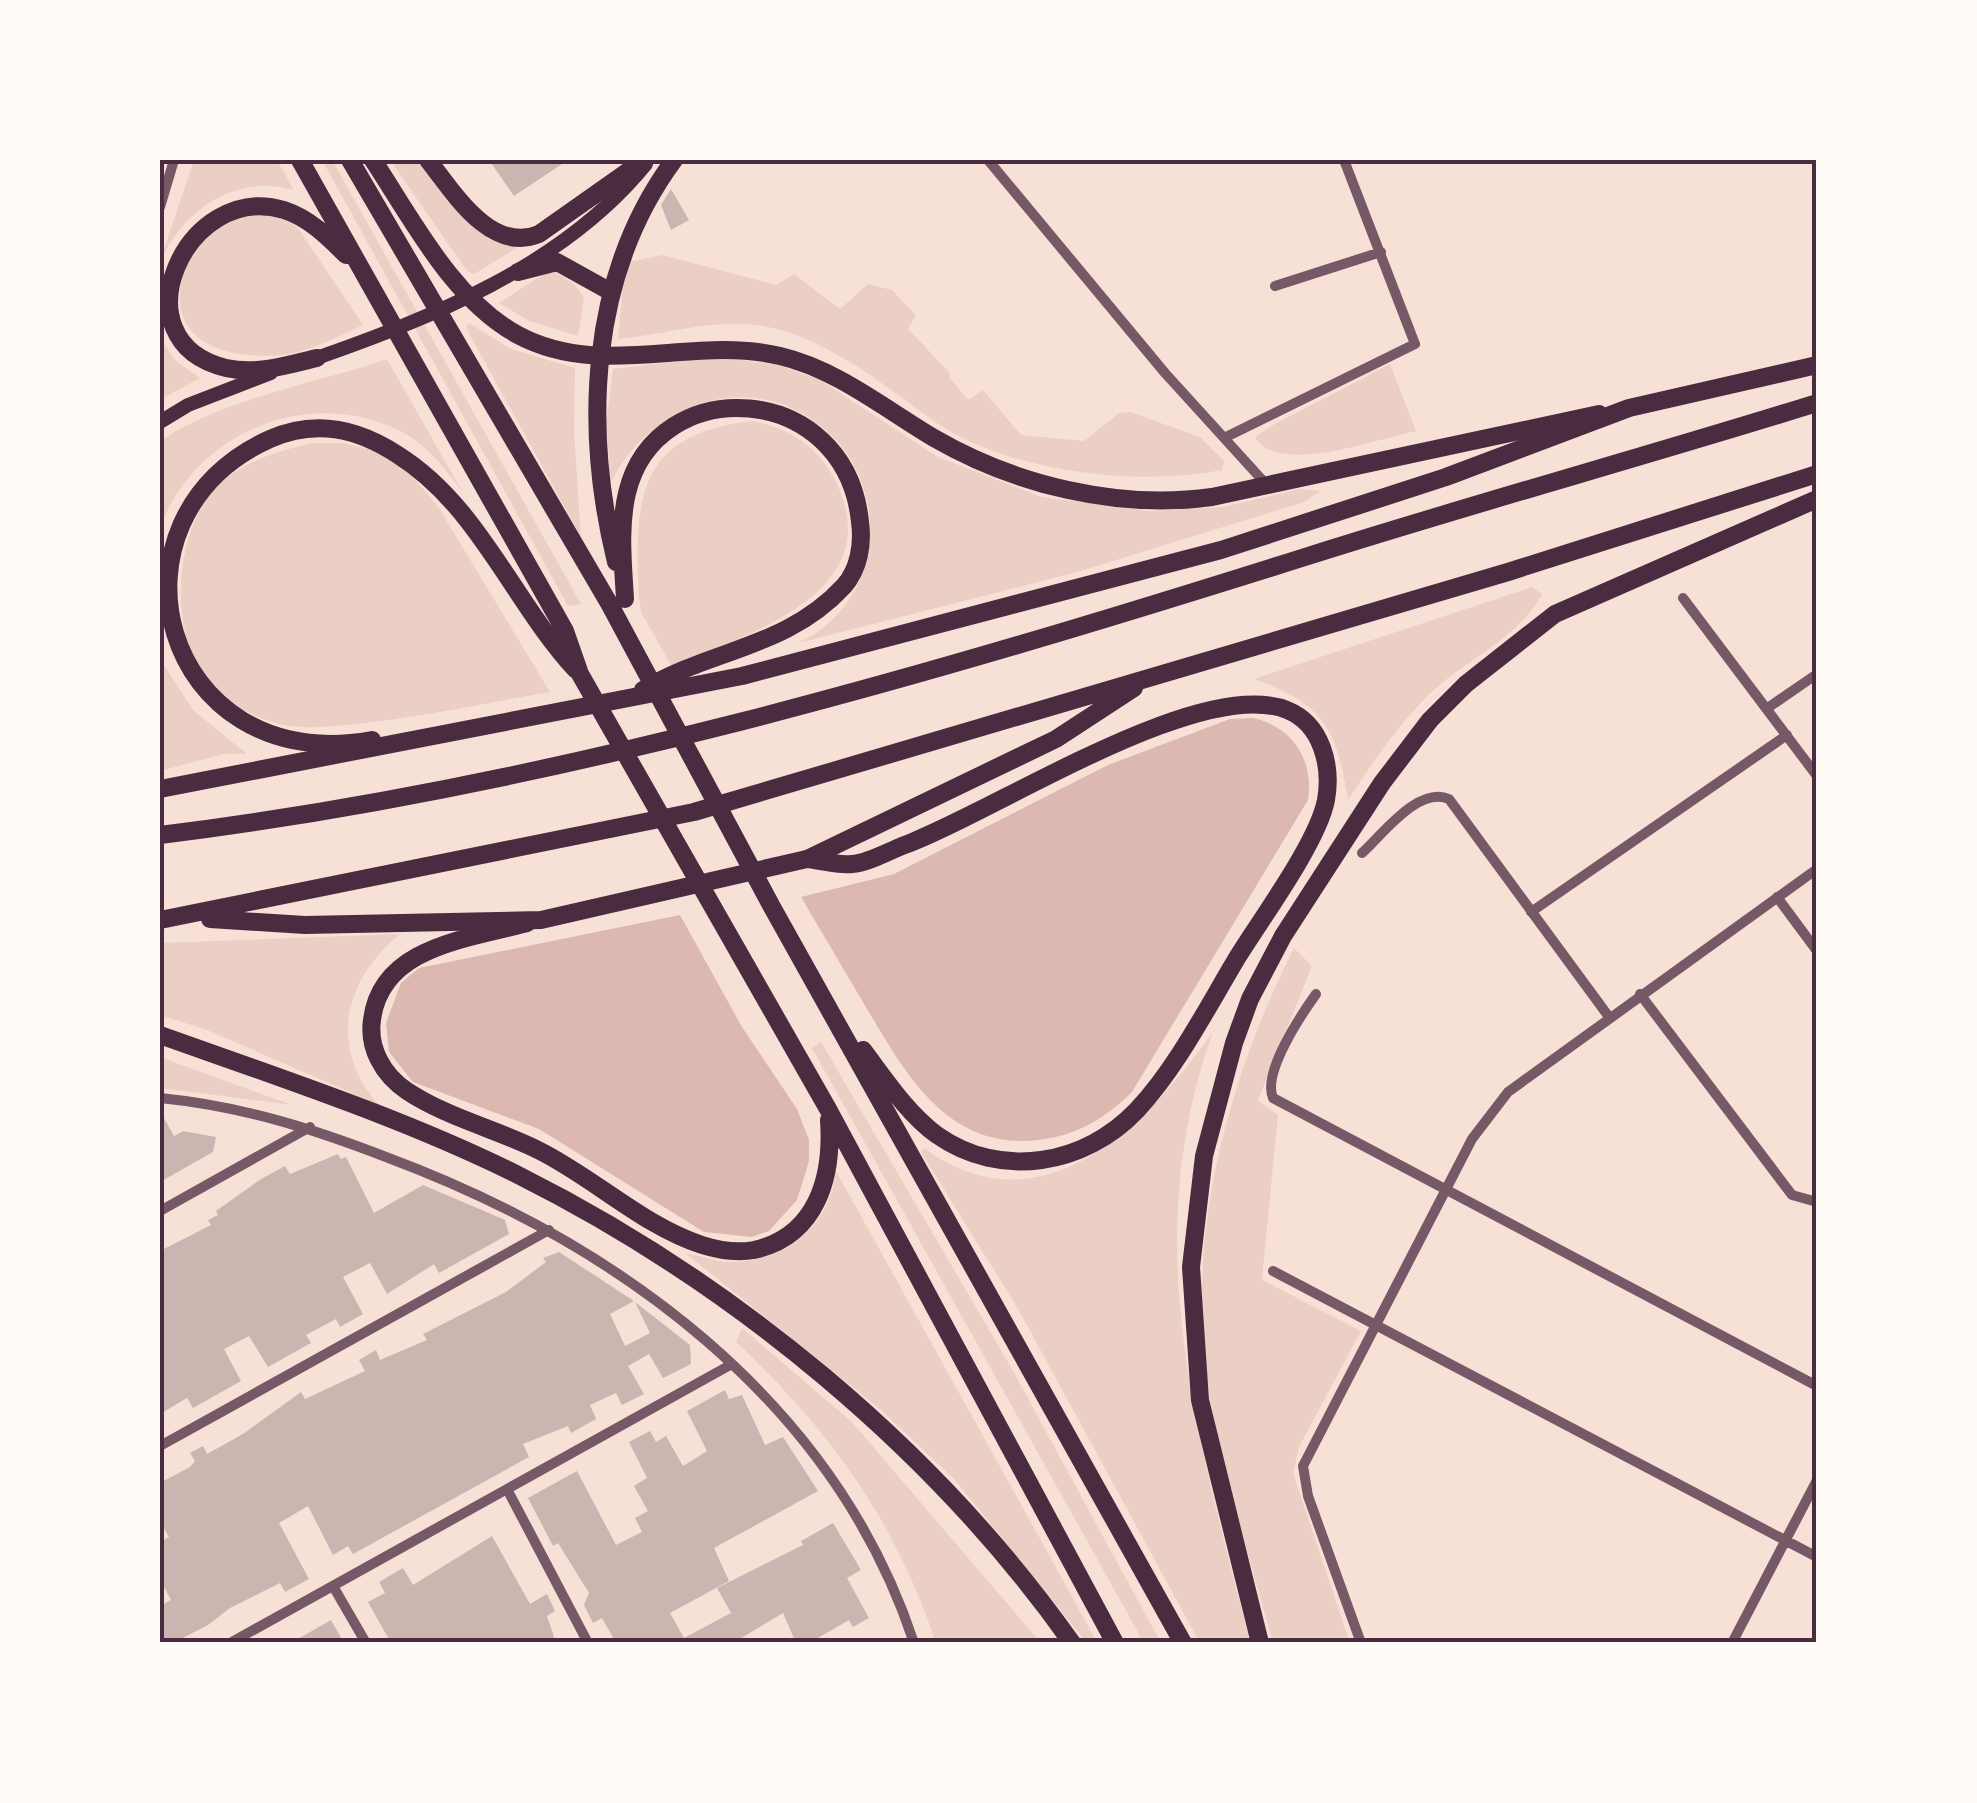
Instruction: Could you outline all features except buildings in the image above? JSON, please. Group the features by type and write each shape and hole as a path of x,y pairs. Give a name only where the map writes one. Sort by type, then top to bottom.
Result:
{"highway":[{"path":"300,160 566,631 580,674 828,1110 1116,1643"},
{"path":"350,160 621,606"},
{"path":"373,160 420,232 466,290 516,334 542,346 610,358 724,349 781,356 883,405 974,459 1074,490 1119,498 1184,501 1629,408 1817,364"},
{"path":"428,160 492,233 521,239 539,234 647,160"},
{"path":"674,160 640,214 610,298 596,397 599,482 621,606 639,660 772,907 1183,1643"},
{"path":"326,354 246,370 228,368 196,354 178,334 168,305 172,272 180,257 217,219 251,206 286,210 321,231 362,271"},
{"path":"511,275 557,262 610,298"},
{"path":"160,835 290,819 664,742 1128,615 1817,404"},
{"path":"621,606 628,489 650,448 669,431 705,414 753,407 774,411 813,430 848,474 858,503 862,534 859,558 848,582 822,608 788,630 732,656 663,678 630,698"},
{"path":"160,790 742,676 1221,550 1446,478 1629,408"},
{"path":"450,735 425,730 351,744 272,735 238,720 200,686 179,652 168,594 179,529 224,464 287,432 342,428 371,438 402,456 441,490 474,528 547,638 580,674"},
{"path":"160,920 694,812 1817,474"},
{"path":"1260,1643 1200,1400 1191,1267 1204,1156 1250,999 1283,936 1382,783 1430,720 1466,684 1555,614 1817,500"},
{"path":"828,1110 830,1164 821,1195 805,1221 792,1235 771,1244 729,1250 675,1232 541,1151 406,1091 374,1053 371,1024 386,982 398,966 425,951 807,859 1044,746 1147,678"},
{"path":"807,859 852,864 953,828 1141,731 1234,704 1288,710 1307,722 1321,743 1328,770 1326,803 1312,833 1185,1041 1137,1110 1089,1146 1061,1159 1010,1161 977,1154 935,1134 904,1103 826,1003"},
{"path":"184,917 304,924 541,920"},
{"path":"160,1034 520,1176 610,1225 688,1276 766,1331 912,1460 987,1536 1072,1643"}],"main road":[{"path":"160,422 228,388 402,327 511,275 596,213 647,160"}],"street":[{"path":"988,160 1264,484"},
{"path":"1224,438 1415,344 1344,160"},
{"path":"160,206 168,167"},
{"path":"1275,286 1381,252"},
{"path":"1683,598 1817,776"},
{"path":"1769,708 1817,674"},
{"path":"1531,912 1787,735"},
{"path":"1362,853 1413,806 1444,796 1610,1017"},
{"path":"1361,1643 1308,1496 1304,1466 1444,1189 1489,1112 1508,1092 1640,994 1817,869"},
{"path":"1777,898 1817,951"},
{"path":"1316,994 1296,1024 1272,1076 1270,1094 1817,1386"},
{"path":"1640,994 1792,1195 1817,1202"},
{"path":"160,1098 216,1104 310,1127 472,1190 619,1272 681,1316 793,1426 846,1500 884,1568 914,1643"},
{"path":"160,1211 310,1127"},
{"path":"160,1446 549,1230"},
{"path":"1273,1271 1377,1322 1817,1557"},
{"path":"230,1643 732,1364"},
{"path":"1732,1643 1817,1480"},
{"path":"507,1489 588,1643"},
{"path":"334,1586 366,1643"}],"shaded area":[{"path":"194,160 277,160 294,190 252,187 215,200 183,225 160,261"},
{"path":"322,160 332,160 581,604 568,606"},
{"path":"390,160 424,160 488,239 517,248 474,274 467,271"},
{"path":"260,212 282,217 298,228 363,325 305,350 268,356 215,347 190,329 180,299 182,278 192,253 214,229"},
{"path":"662,255 776,285 794,274 840,309 868,284 892,290 916,315 908,329 951,374 949,377 968,400 983,390 1021,435 1084,441 1119,413 1130,412 1200,437 1224,461 1222,470 1152,477 1113,475 1074,471 998,453 934,421 825,348 762,326 721,324 618,339 625,263"},
{"path":"555,272 574,284 584,297 578,336 529,321 499,303 544,274"},
{"path":"469,323 511,349 575,368 574,432 581,537 471,337 466,327"},
{"path":"160,338 175,360 200,378 160,400"},
{"path":"716,357 779,365 820,380 938,457 1042,497 1150,511 1223,507 1300,489 1321,491 1304,502 1074,573 798,643 826,625 848,602 862,574 869,543 869,511 861,480 845,452 822,427 794,409 764,399 733,397 704,403 676,414 650,432 628,455 611,482 606,423 613,369"},
{"path":"387,359 462,491 431,454 409,436 373,420 336,414 299,415 264,424 231,441 201,464 178,493 160,527 160,441 241,403"},
{"path":"1390,364 1416,431 1306,455 1267,449 1255,437 1273,425"},
{"path":"752,421 802,441 829,470 848,521 844,553 828,581 803,604 737,640 672,667 641,612 638,530 642,502 664,457 685,440 714,428"},
{"path":"314,443 343,443 372,450 409,472 439,508 550,692 370,722 302,727 256,716 215,689 190,649 181,598 187,544 196,519 208,498 233,473 266,456"},
{"path":"1532,587 1542,594 1521,622 1423,700 1348,800 1338,754 1323,722 1297,699 1254,679"},
{"path":"160,659 193,710 247,754 224,754 160,771"},
{"path":"1253,718 1279,729 1298,747 1308,772 1308,800 1132,1092 1090,1124 1052,1138 1006,1140 955,1121 915,1083 898,1059 801,897 894,874 1108,765 1230,719"},
{"path":"680,915 742,1027 797,1109 809,1140 809,1161 797,1200 769,1231 752,1237 704,1232 539,1129 413,1082 389,1052 386,1023 401,983 419,968"},
{"path":"400,934 366,972 349,1015 353,1060 379,1105 207,1030 160,1015 160,943"},
{"path":"1294,948 1312,966 1258,1100 1278,1115 1262,1280 1361,1331 1299,1447 1293,1473 1350,1643 1273,1643 1223,1461 1203,1341 1202,1283 1216,1167 1248,1054"},
{"path":"1213,1032 1191,1110 1179,1187 1178,1263 1195,1414 1250,1643 1200,1643 1017,1307 921,1152 924,1148 968,1172 1010,1180 1050,1174 1088,1157 1124,1132 1157,1101"},
{"path":"821,1042 1012,1369 1161,1643 1144,1643 812,1048"},
{"path":"160,1057 292,1105 160,1088"},
{"path":"836,1171 1097,1643 1087,1643 955,1480 881,1410 685,1253 732,1262 770,1255 787,1247 815,1224 832,1191"},
{"path":"742,1328 852,1422 1041,1643 936,1643 901,1556 856,1479 801,1408 736,1342"}]}
